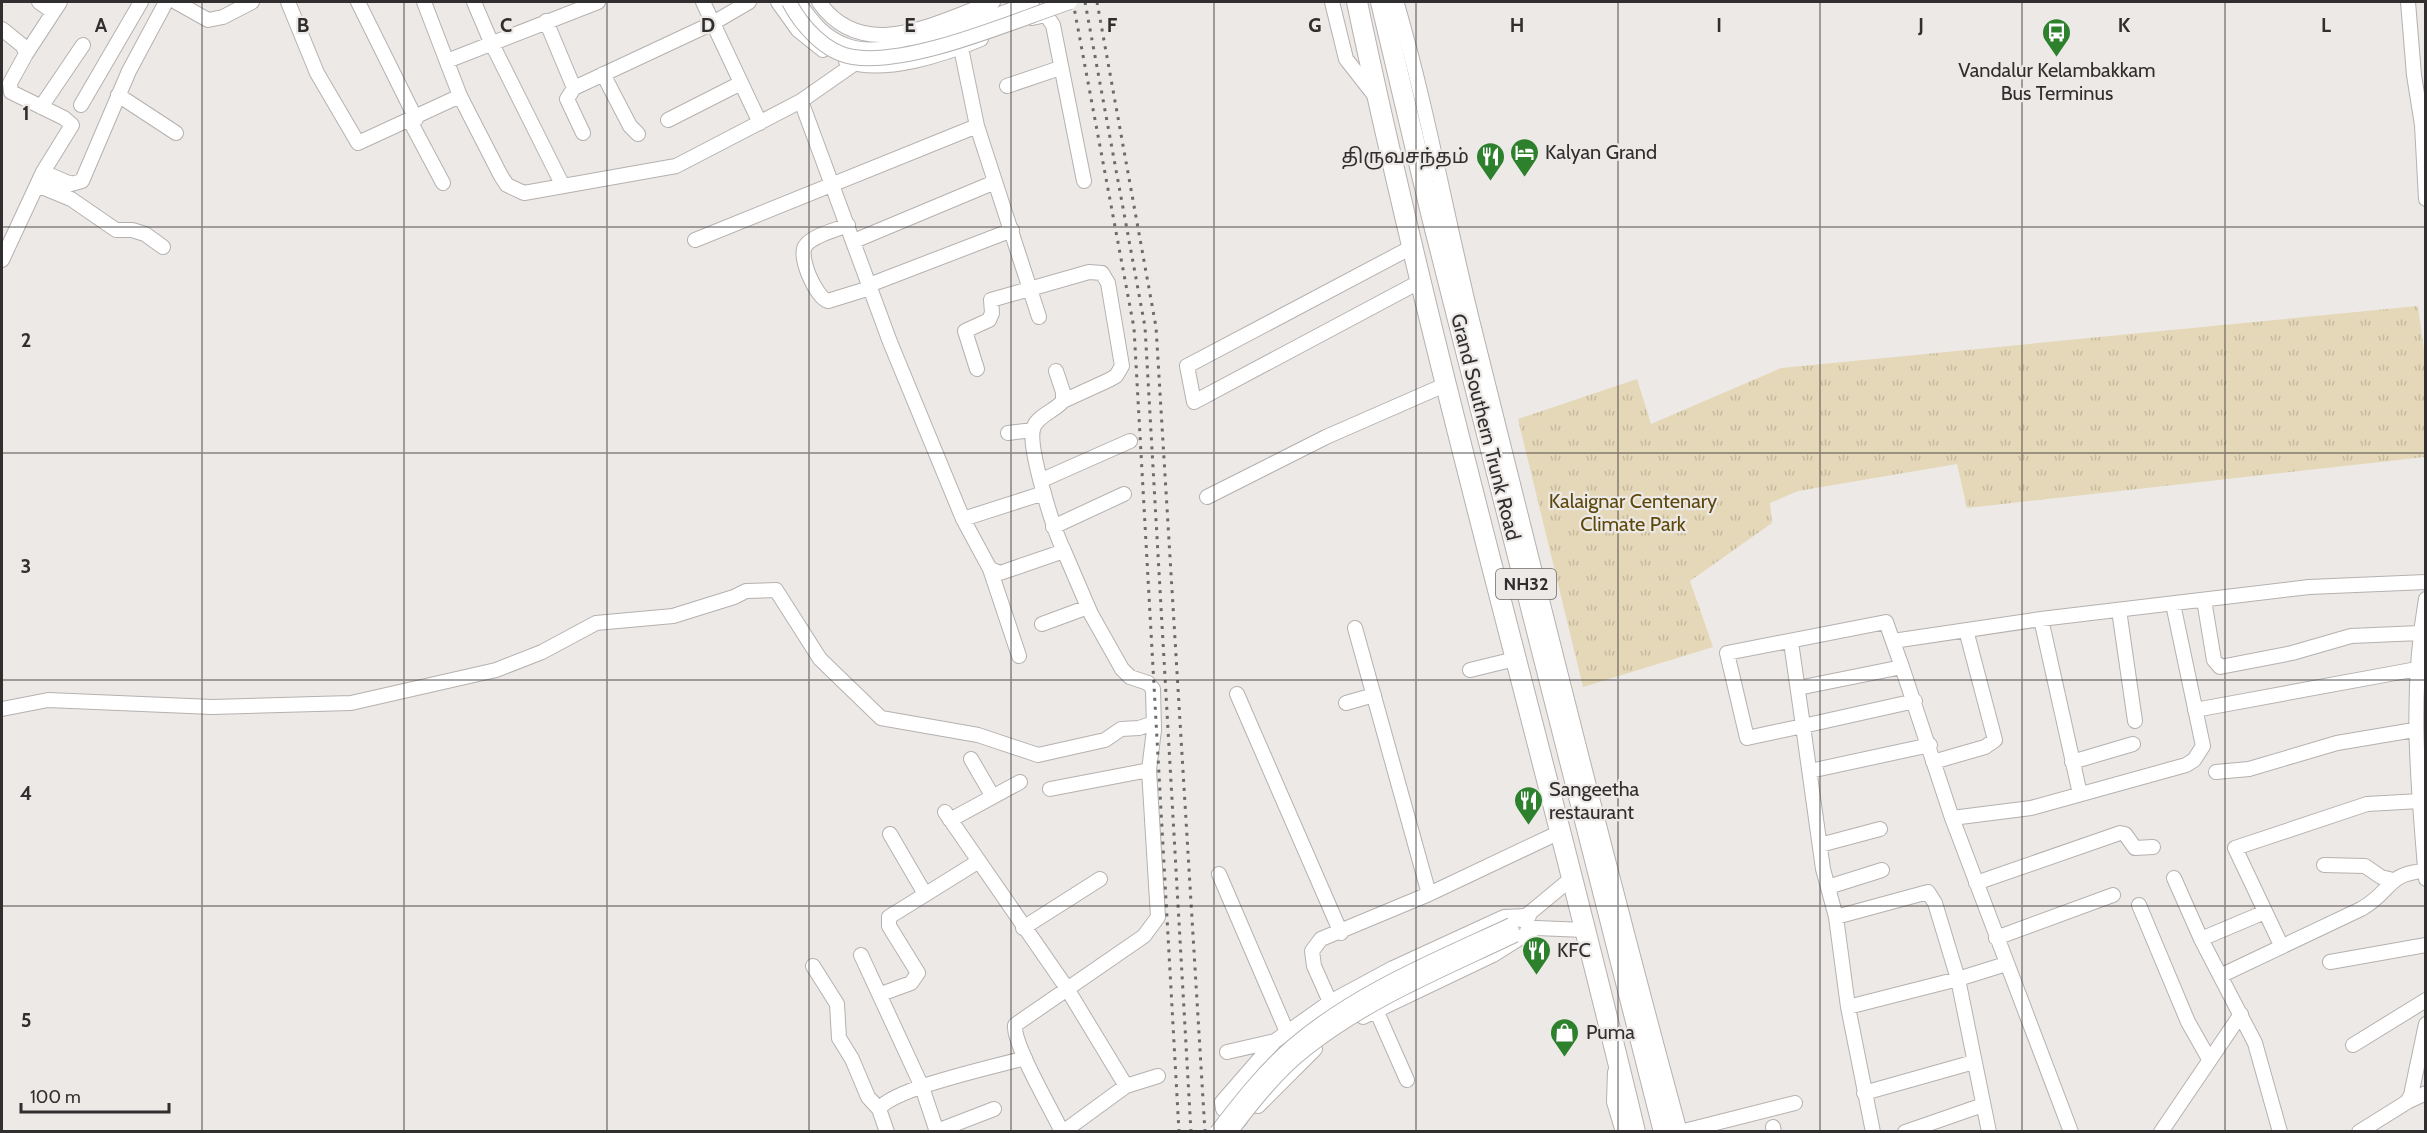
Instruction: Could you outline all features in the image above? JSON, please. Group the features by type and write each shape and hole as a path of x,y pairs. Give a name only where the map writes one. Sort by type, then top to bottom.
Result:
{"highway":[{"name":"Grand Southern Trunk Road","path":"1357,2 1458,439 1572,878"},
{"name":"Grand Southern Trunk Road","path":"1391,2 1390,37 1431,213 1664,1131"},
{"name":"NH32","path":"1572,878 1635,1131"}],"street":[{"path":"2,260 43,172 72,125 68,120 15,95 9,89 26,54 56,7 39,2"},
{"path":"81,105 141,2"},
{"path":"70,199 88,172 118,96 166,2"},
{"path":"176,2 208,20 223,17 252,2"},
{"path":"288,2 317,74 358,143 413,120 460,96"},
{"path":"358,2 443,183"},
{"path":"424,2 460,96 507,185 524,193 676,166 801,101 854,64"},
{"path":"474,2 491,42 563,186"},
{"path":"703,2 760,123"},
{"path":"583,133 567,99 574,88 713,23 749,2"},
{"path":"778,2 787,16 810,41 837,58 854,64 893,64 961,48 1040,15 1048,17"},
{"path":"789,2 809,32 832,49 851,57 885,59 950,42 1070,2"},
{"path":"798,2 811,21 827,36 846,46 869,51 909,45 1032,2"},
{"path":"825,3 846,27 864,34 887,36 913,32 993,2"},
{"path":"1047,2 1048,17 1053,25 1084,181"},
{"path":"1332,2 1346,59 1378,100"},
{"path":"1391,2 1416,72 1457,259 1580,753 1680,1131 1795,1103"},
{"path":"2408,2 2420,74 2426,199"},
{"path":"447,61 592,3"},
{"path":"546,21 574,88"},
{"path":"2,29 22,46 26,54"},
{"path":"41,107 83,45"},
{"path":"961,48 977,126 1039,317"},
{"path":"1006,86 1060,68"},
{"path":"603,75 630,126 638,134"},
{"path":"668,120 741,83"},
{"path":"118,96 176,133"},
{"path":"801,101 870,286 963,519 990,569 1019,656"},
{"path":"695,240 977,126"},
{"path":"43,172 71,184 79,184"},
{"path":"854,241 995,182"},
{"path":"37,185 70,199 116,230 132,230 145,234 163,247"},
{"path":"848,225 808,243 802,250 802,258 823,300 828,301 870,286 1012,231"},
{"path":"1412,247 1187,366 1194,402 1421,282"},
{"path":"976,369 965,331 989,320 992,313 991,300 1097,271 1102,273 1108,283 1122,366 1116,376 1063,401 1039,420 1033,430 1053,527 1088,607 1122,669 1130,677 1150,684 1155,702 1149,770 1158,917 1144,936 1066,987 1015,1025 1014,1031 1025,1058 1063,1131 1126,1086 1158,1076"},
{"path":"1056,372 1063,392 1063,401"},
{"path":"1207,497 1326,436 1447,384"},
{"path":"1008,433 1033,430"},
{"path":"963,519 1043,486 1130,441"},
{"path":"1053,527 1124,494"},
{"path":"990,569 1000,573 1064,550"},
{"path":"1893,641 2042,619 2308,588 2426,582"},
{"path":"2,709 48,700 212,707 351,703 496,670 542,652 596,623 674,616 746,591 776,590 820,659 881,718 978,735 1038,755 1105,740 1120,729 1139,728 1154,723"},
{"path":"2222,975 2373,902 2393,880 2402,874 2425,875 2414,730 2417,669 2426,599"},
{"path":"2204,600 2214,660 2220,667 2292,653 2326,641 2351,636 2422,628"},
{"path":"1952,818 2031,808 2186,765 2193,760 2203,746 2173,604"},
{"path":"1042,624 1088,607"},
{"path":"2119,610 2135,721"},
{"path":"2042,619 2080,794"},
{"path":"1915,701 1747,738 1728,653 1886,622 1915,701 1930,745 1952,818 2071,1131"},
{"path":"1355,628 1430,894"},
{"path":"1934,762 1985,747 1995,740 1966,630"},
{"path":"1791,642 1820,845 1836,917 1848,1007 1864,1093 1874,1131"},
{"path":"1470,670 1515,659"},
{"path":"1798,688 1902,668"},
{"path":"2195,710 2417,669"},
{"path":"1237,694 1341,933"},
{"path":"1346,703 1374,695"},
{"path":"2216,772 2249,769 2337,742 2414,730"},
{"path":"2072,762 2133,744"},
{"path":"1810,771 1930,745"},
{"path":"970,759 993,797"},
{"path":"1050,789 1149,770"},
{"path":"1020,782 993,797 948,816 1023,928 1066,987 1126,1086"},
{"path":"2281,945 2235,848 2367,804 2420,801"},
{"path":"1820,845 1880,829"},
{"path":"1330,1002 1314,966 1312,951 1322,939 1430,894 1560,832"},
{"path":"1976,883 2120,833 2125,834 2136,848 2153,846"},
{"path":"890,834 925,894"},
{"path":"881,994 911,983 917,976 917,970 887,921 925,894 979,861"},
{"path":"2324,865 2365,866 2381,877 2393,880"},
{"path":"1828,887 1882,870"},
{"path":"1219,874 1287,1032"},
{"path":"1230,1131 1257,1098 1305,1049 1339,1024 1513,930 1572,878"},
{"path":"2174,878 2201,939 2222,975 2260,1054 2280,1131"},
{"path":"1023,928 1100,879"},
{"path":"1836,917 1928,892 1935,903 1958,979 1989,1131"},
{"path":"1996,938 2113,895"},
{"path":"2139,905 2188,1022 2209,1059"},
{"path":"2201,939 2265,912"},
{"path":"1528,916 1504,917 1393,968 1330,1002 1275,1041 1222,1102 1223,1108 1243,1126 1310,1053 1355,1020 1493,955 1536,928"},
{"path":"1217,1131 1271,1067 1320,1026 1356,1001 1513,930 1536,928 1585,930"},
{"path":"2330,962 2426,945"},
{"path":"861,955 922,1087 937,1131 994,1109"},
{"path":"1848,1007 1958,979 2006,964"},
{"path":"813,966 837,1004 839,1038 852,1059 868,1096 879,1109 887,1131"},
{"path":"2354,1045 2426,1000"},
{"path":"1376,1010 1407,1080"},
{"path":"2161,1131 2241,1014"},
{"path":"2407,1102 2426,1024"},
{"path":"1227,1052 1275,1041"},
{"path":"1615,1049 1614,1102 1623,1131"},
{"path":"879,1109 888,1101 922,1087 1025,1058"},
{"path":"1864,1093 1974,1062"},
{"path":"2359,1131 2378,1127 2407,1102 2426,1093"},
{"path":"1905,1131 1983,1105"}],"green space":[{"name":"Kalaignar Centenary Climate Park","path":"2418,306 2426,366 2425,457 1967,508 1957,464 1798,491 1770,503 1772,523 1690,581 1713,647 1583,687 1518,419 1637,379 1651,424 1781,368"}],"railway":[{"path":"1073,2 1134,328 1179,1132"},
{"path":"1085,2 1145,327 1191,1132"},
{"path":"1097,2 1156,327 1205,1132"}],"place":[{"name":"Vandalur Kelambakkam Bus Terminus","path":"2057,58"},
{"name":"Kalyan Grand","path":"1524,178"},
{"name":"திருவசந்தம்","path":"1490,182"},
{"name":"Sangeetha restaurant","path":"1528,826"},
{"name":"KFC","path":"1536,976"},
{"name":"Puma","path":"1565,1058"}]}
